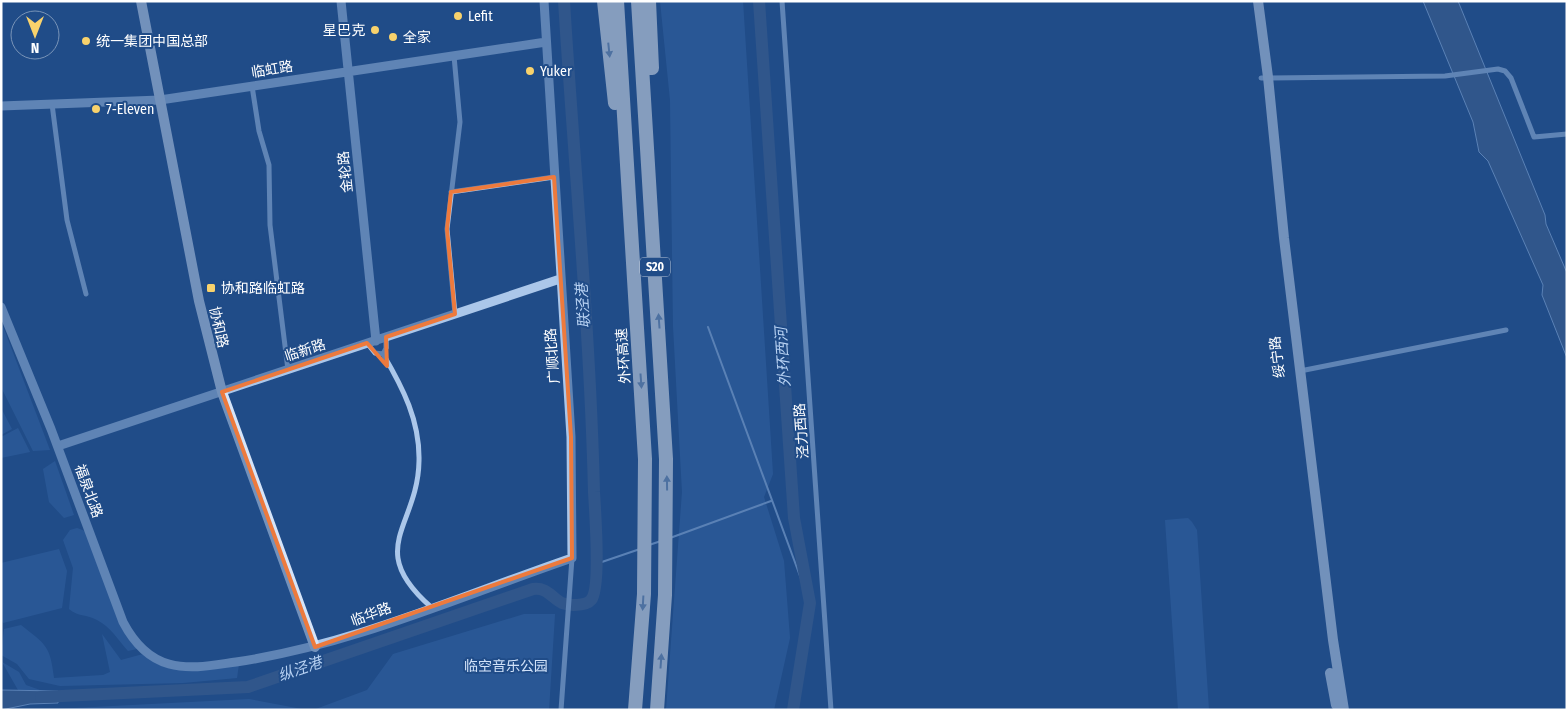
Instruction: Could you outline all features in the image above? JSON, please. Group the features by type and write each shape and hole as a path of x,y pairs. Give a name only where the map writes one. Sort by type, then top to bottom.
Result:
{"highway":[{"path":"604,1 634,262"},
{"name":"外环高速","path":"617,1 643,410 645,554 635,710"},
{"name":"S20","path":"638,1 664,410 667,546 657,710"},
{"path":"649,1 654,261"}],"main road":[{"name":"协和路","path":"141,1 199,301 222,392 315,647"},
{"name":"绥宁路","path":"1251,1 1265,77 1340,709"},
{"name":"绥宁路","path":"1258,1 1277,239 1326,641 1340,709"}],"street":[{"name":"金轮路","path":"341,1 371,342"},
{"name":"广顺北路","path":"544,1 571,438 571,594 561,710"},
{"name":"泾力西路","path":"782,1 831,710"},
{"name":"临虹路","path":"1,106 160,100 546,42"},
{"path":"454,56 460,122 447,229 455,314"},
{"path":"1265,77 1448,76 1491,70 1505,71 1511,78 1534,137 1567,134"},
{"path":"252,86 259,131 269,164 270,225 288,370"},
{"path":"52,104 67,220 86,294"},
{"path":"451,192 554,177"},
{"name":"临新路","path":"58,446 560,279"},
{"name":"福泉北路","path":"1,307 58,446 123,622 134,641 142,649 155,659 173,665"},
{"path":"1300,371 1506,330"},
{"path":"383,354 386,348 386,337"},
{"path":"371,342 375,353 383,354"},
{"path":"383,354 412,410 419,447 417,482 398,539 399,560 410,588 431,607"},
{"name":"临华路","path":"173,665 188,667 206,666 315,647 572,558"}],"highlighted area":[{"path":"554,177 571,437 572,558 315,647 222,392 367,343 387,366 386,337 455,314 447,229 451,192"}],"green space":[{"path":"660,1 743,1 773,474 764,497 784,561 790,638 774,710 666,710 682,492 673,326 670,100"},
{"path":"1,321 50,450 33,451 1,387"},
{"path":"1,408 12,429 1,435"},
{"path":"18,428 30,452 1,458 1,437"},
{"path":"55,461 74,515 64,518 49,502 43,469"},
{"path":"1188,518 1197,530 1209,710 1178,710 1165,520"},
{"path":"77,528 85,531 137,649 128,651 102,623 69,609 73,568 63,540 70,530"},
{"path":"59,549 67,571 62,608 3,623 1,619 1,563"},
{"name":"临空音乐公园","path":"524,614 555,614 549,710 313,710 367,690 393,654"},
{"path":"21,625 45,647 51,659 54,678 103,675 110,672 102,634 121,660 143,654 160,665 239,664 237,678 183,683 60,686 29,679 17,664 1,655 4,629"},
{"path":"2,662 19,672 26,685 40,690 18,690"},
{"path":"249,699 307,710 35,710"}],"shaded area":[{"path":"1423,1 1458,1 1545,215 1546,224 1567,273 1567,358 1542,295 1543,285 1488,161 1479,152 1473,122"},
{"path":"1,690 58,691 58,703 30,704 1,710"}],"waterway":[{"name":"联泾港","path":"41,697 248,687 533,589 546,591 565,604 581,604 591,600 594,593 597,566 592,431 564,1"},
{"name":"外环西河","path":"759,1 794,518 810,603 793,710"},
{"path":"708,327 810,603"},
{"path":"670,538 771,501"},
{"path":"649,545 661,541"},
{"path":"596,564 640,549"}],"place":[{"name":"Lefit","path":"458,16"},
{"name":"星巴克","path":"375,30"},
{"name":"全家","path":"393,37"},
{"name":"统一集团中国总部","path":"86,41"},
{"name":"Yuker","path":"530,71"},
{"name":"7-Eleven","path":"96,109"},
{"name":"协和路临虹路","path":"211,288"}],"water label":[{"name":"纵泾港","path":"300,669"}]}
